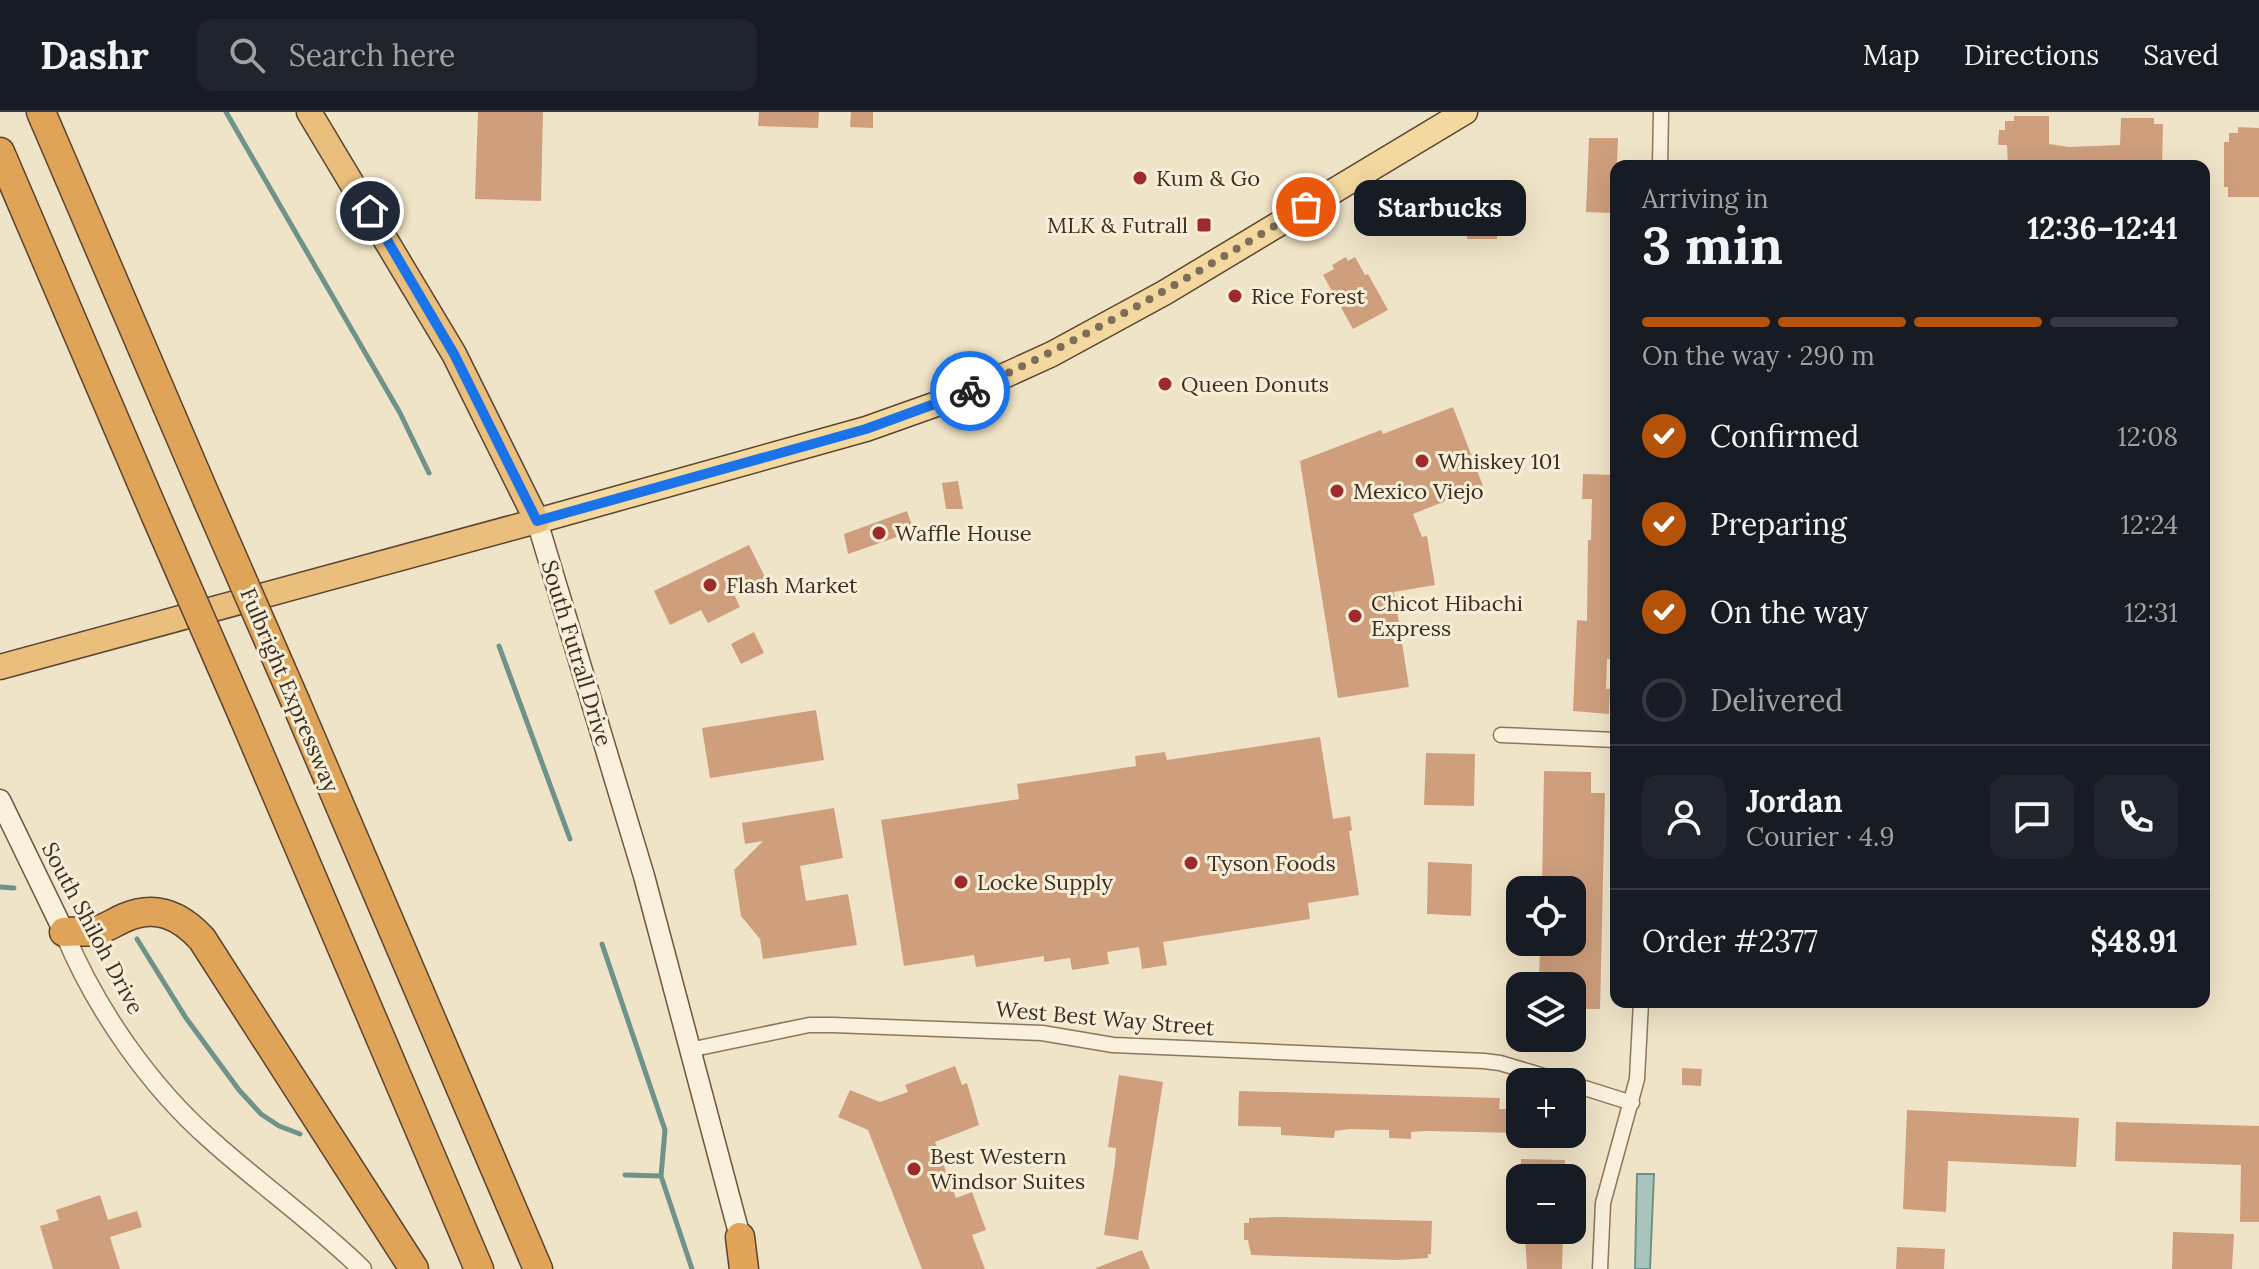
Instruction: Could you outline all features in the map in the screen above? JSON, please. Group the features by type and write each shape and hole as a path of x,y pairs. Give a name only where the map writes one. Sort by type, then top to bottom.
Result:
{"highway":[{"name":"Fulbright Expressway","path":"41,112 538,1269"},
{"name":"South Futrall Drive","path":"309,112 454,354 537,521"},
{"path":"0,152 479,1269"},
{"path":"0,667 537,521"},
{"path":"64,932 98,931 136,913 149,911 175,916 190,925 202,939 414,1269"},
{"path":"740,1237 744,1269"}],"main road":[{"path":"537,521 866,429 962,395 1052,354 1164,293 1465,112"},
{"name":"South Futrall Drive","path":"537,521 644,876 740,1237"},
{"name":"South Shiloh Drive","path":"0,800 64,932"}],"street":[{"path":"1660,160 1661,112"},
{"path":"1501,735 1610,740"},
{"name":"South Shiloh Drive","path":"64,932 111,1019 166,1093 209,1139 362,1269"},
{"path":"1600,1269 1603,1203 1632,1103 1639,1057 1641,1008"},
{"name":"West Best Way Street","path":"689,1050 809,1025 841,1025 1042,1033 1113,1045 1484,1061 1518,1068"},
{"path":"1586,1088 1632,1103"}],"water":[{"path":"1637,1174 1654,1174 1650,1269 1635,1269"}],"building":[{"path":"478,112 543,112 541,201 475,199"},
{"path":"759,112 819,112 818,128 758,126"},
{"path":"851,112 873,112 873,128 850,127"},
{"path":"2014,116 2049,116 2049,144 2069,147 2120,145 2121,118 2154,118 2154,124 2163,124 2162,160 2008,160 2007,145 1998,145 1999,130 2005,130 2005,121 2014,121"},
{"path":"2238,127 2259,128 2259,197 2228,197 2228,187 2224,187 2224,142 2229,142 2229,133 2238,133"},
{"path":"1589,138 1618,138 1617,160 1610,160 1610,213 1586,212"},
{"path":"1468,181 1498,182 1497,239 1467,239"},
{"path":"1346,257 1348,261 1355,257 1388,310 1353,329 1323,275"},
{"path":"1453,407 1483,486 1413,514 1422,537 1427,536 1435,585 1394,592 1409,687 1338,698 1300,461"},
{"path":"1583,474 1610,475 1610,659 1607,659 1606,689 1610,689 1609,714 1573,711 1577,620 1587,621 1588,540 1591,540 1592,499 1582,499"},
{"path":"958,481 963,509 946,509 942,483"},
{"name":"Waffle House","path":"907,511 914,531 848,554 844,534"},
{"name":"Flash Market","path":"749,545 766,579 734,594 740,607 708,623 701,610 670,625 654,591"},
{"path":"754,632 764,653 741,664 731,644"},
{"path":"816,710 824,760 710,778 702,728"},
{"name":"Tyson Foods","path":"1320,737 1333,819 1350,816 1352,830 1349,831 1359,895 1308,903 1310,919 1163,942 1167,965 1142,969 1139,947 1107,952 1109,964 1072,970 1070,958 1044,962 1044,956 976,967 974,955 904,966 881,820 1019,799 1017,784 1136,766 1135,756 1165,752 1167,760"},
{"path":"1426,753 1475,754 1474,806 1424,805"},
{"path":"1544,771 1591,772 1591,793 1605,793 1600,1009 1586,1009 1586,972 1539,972 1540,956 1586,956 1586,876 1542,876"},
{"path":"834,808 843,858 800,866 806,901 848,894 857,945 763,959 760,939 741,916 734,870 763,841 745,844 742,823"},
{"path":"1428,862 1472,864 1471,916 1427,914"},
{"name":"Best Western Windsor Suites","path":"955,1066 962,1085 967,1083 979,1125 935,1142 956,1198 972,1192 986,1230 972,1235 985,1269 922,1269 868,1130 838,1117 850,1090 880,1102 908,1092 905,1085"},
{"path":"1682,1068 1702,1069 1701,1086 1682,1085"},
{"path":"1119,1075 1163,1082 1138,1240 1104,1235 1116,1148 1108,1147"},
{"path":"1239,1091 1500,1098 1499,1109 1506,1109 1506,1133 1426,1131 1411,1132 1411,1139 1389,1138 1389,1130 1335,1131 1334,1138 1281,1135 1281,1127 1238,1126"},
{"path":"1907,1110 2079,1118 2076,1167 1948,1161 1946,1212 1903,1209"},
{"path":"2116,1122 2259,1126 2259,1222 2240,1222 2241,1165 2115,1161"},
{"path":"1521,1159 1565,1160 1565,1164 1521,1164"},
{"path":"100,1195 108,1220 137,1211 142,1227 110,1237 120,1269 53,1269 40,1226 59,1220 56,1210"},
{"path":"1249,1218 1432,1221 1431,1254 1428,1258 1398,1260 1251,1255 1248,1240 1244,1240 1244,1223 1249,1223"},
{"path":"2173,1232 2234,1234 2232,1269 2172,1269"},
{"path":"1525,1244 1563,1244 1562,1269 1527,1269"},
{"path":"1897,1247 1945,1249 1944,1269 1896,1269"},
{"path":"1142,1250 1150,1269 1096,1269 1096,1268"}],"waterway":[{"path":"226,112 400,413 429,473"},
{"path":"499,646 570,839"},
{"path":"0,887 14,888"},
{"path":"137,939 186,1018 239,1090 261,1114 279,1126 300,1134"},
{"path":"602,944 665,1130 661,1176 692,1269"},
{"path":"625,1175 661,1176"}],"way so far":[{"path":"970,391 1052,354 1164,293 1306,207"}],"place":[{"name":"Kum & Go","path":"1140,178"},
{"name":"Starbucks","path":"1306,207"},
{"name":"MLK & Futrall","path":"1204,225"},
{"name":"Rice Forest","path":"1235,296"},
{"name":"Queen Donuts","path":"1165,384"},
{"name":"Whiskey 101","path":"1422,461"},
{"name":"Mexico Viejo","path":"1337,491"},
{"name":"Waffle House","path":"879,533"},
{"name":"Flash Market","path":"710,585"},
{"name":"Chicot Hibachi Express","path":"1355,616"},
{"name":"Tyson Foods","path":"1191,863"},
{"name":"Locke Supply","path":"961,882"},
{"name":"Best Western Windsor Suites","path":"914,1169"}],"route":[{"path":"370,211 454,354 537,521 866,429 970,391"}]}
